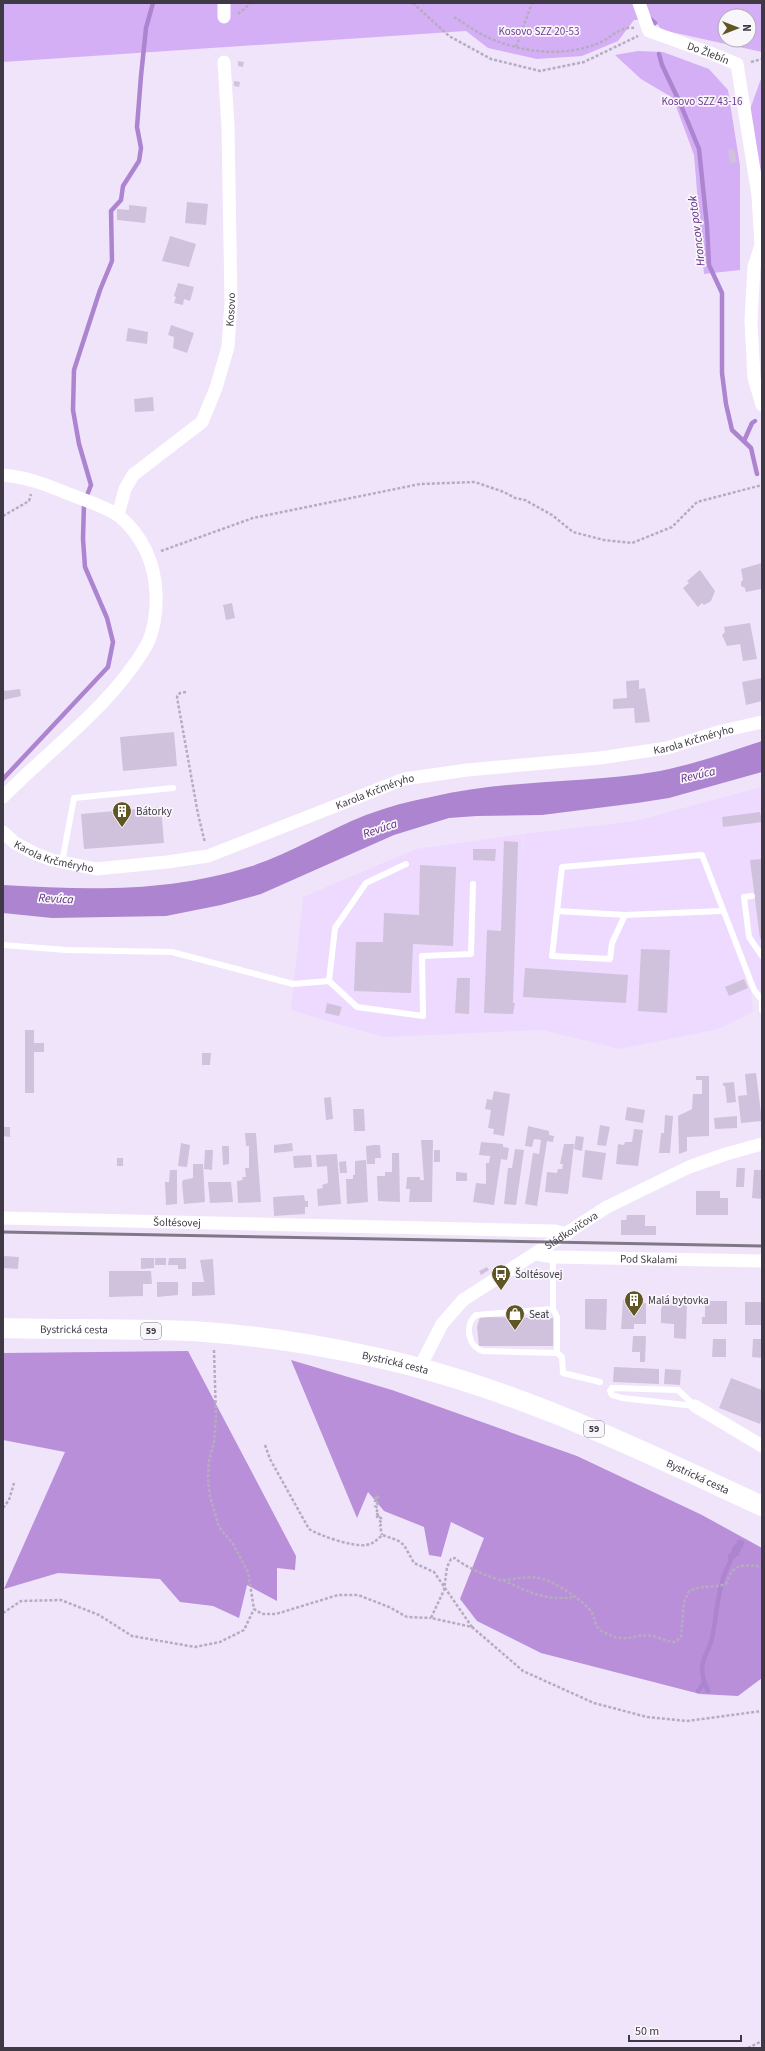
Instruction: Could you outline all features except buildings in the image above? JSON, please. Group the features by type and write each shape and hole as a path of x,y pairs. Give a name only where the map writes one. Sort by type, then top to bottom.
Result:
{"main road":[{"name":"Bystrická cesta","path":"3,1328 157,1331 243,1335 375,1357 506,1394 552,1411 762,1506"}],"street":[{"path":"224,3 224,17"},
{"path":"639,3 649,31"},
{"name":"Do Žlebín","path":"649,31 737,64 758,195 761,245 754,267 751,321 754,378 762,405"},
{"name":"Kosovo","path":"118,516 125,489 133,475 202,422 216,388 228,347 231,302 228,127 224,62"},
{"path":"3,475 36,480 118,516 137,535 149,556 156,580 157,610 146,647 122,682 90,716 3,797"},
{"name":"Karola Krčméryho","path":"3,832 15,843 36,854 62,862 96,869 167,862 208,856 404,779 467,770 600,758 660,749 762,722"},
{"name":"Sládkovičova","path":"419,1369 442,1324 463,1300 607,1207 661,1179 726,1154 762,1144"},
{"name":"Šoltésovej","path":"3,1218 555,1232 567,1234"},
{"name":"Pod Skalami","path":"536,1254 553,1257 762,1261"},
{"path":"695,1406 762,1446"}],"lane":[{"path":"62,862 74,798 173,788"},
{"path":"625,915 612,944 610,960 552,956 562,867 702,855 722,911 754,990 761,998 762,1010"},
{"path":"329,981 335,928 366,883 406,864"},
{"path":"3,945 66,950 172,952 293,984 329,981 358,1006 423,1016 422,956 471,954 473,884"},
{"path":"752,896 744,897 749,937 762,956"},
{"path":"557,911 625,915 722,911"},
{"path":"553,1257 553,1309 557,1317 557,1353"},
{"path":"553,1309 476,1315 472,1318 469,1331 474,1346 483,1351 557,1353 562,1357 563,1374 600,1382"},
{"path":"612,1388 678,1390 695,1406 622,1398 612,1395 610,1391 612,1388"}],"path":[{"path":"413,3 449,36 491,59 540,71 584,62 649,31"},
{"path":"516,47 532,3"},
{"path":"454,17 493,40 539,52 581,49 600,43 629,27 649,31"},
{"path":"3,516 29,501 36,480"},
{"path":"149,556 253,518 420,484 475,482 504,492 515,498 525,500 552,516 573,532 604,540 632,543 672,527 696,502 762,485"},
{"path":"186,692 180,693 177,696 198,814 208,856"},
{"path":"3,1613 21,1601 61,1600 99,1615 132,1636 195,1647 220,1642 244,1630 254,1609 248,1572 233,1544 219,1527 210,1496 208,1479 216,1417 214,1346"},
{"path":"264,1446 309,1529 318,1535 332,1540 364,1546 374,1543 382,1535"},
{"path":"3,1508 9,1500 14,1483"},
{"path":"376,1496 378,1497 375,1498 378,1499 375,1501 378,1503 375,1506 378,1508 376,1514 380,1515 377,1517 381,1518 379,1520 382,1522 380,1526 382,1535"},
{"path":"382,1535 397,1540 404,1545 414,1562 434,1572 444,1590 472,1628 523,1671 594,1703 647,1717 687,1721 762,1711"},
{"path":"432,1618 444,1590 447,1567 451,1559 455,1558 468,1568 477,1569 495,1579 503,1580 542,1597 558,1599 574,1597"},
{"path":"503,1580 517,1577 542,1579 562,1588 589,1609 600,1631 616,1638 627,1640 650,1635 669,1642 675,1642 681,1637 684,1602 689,1591 701,1586 726,1584 733,1570 746,1564 762,1567"},
{"path":"254,1609 262,1614 276,1614 338,1595 358,1595 389,1607 407,1617 432,1618 472,1628"},
{"path":"748,2048 762,2042"}],"shaded area":[{"path":"762,787 762,991 757,989 751,990 753,1012 718,1029 620,1049 543,1030 383,1037 291,1010 303,897 416,849 523,834 523,867 524,834 635,821"},
{"path":"188,1351 296,1556 295,1570 277,1568 277,1601 247,1585 239,1618 213,1606 180,1602 160,1579 58,1573 4,1589 65,1452 3,1440 3,1353"},
{"path":"291,1360 392,1390 577,1456 702,1515 762,1548 762,1678 738,1696 700,1694 541,1653 477,1621 460,1599 484,1538 451,1522 441,1557 429,1555 424,1527 384,1511 368,1492 357,1518"}],"green space":[{"name":"Kosovo SZZ 20-53","path":"3,3 762,3 762,52 744,48 757,48 757,8 717,8 717,42 662,30 653,19 634,20 618,41 582,56 537,59 488,48 466,31 3,62"},
{"name":"Kosovo SZZ 43-16","path":"638,51 663,52 709,69 728,90 740,166 740,270 704,274 694,155 673,98 641,79 615,55"},
{"path":"762,76 762,212 749,112"}],"water":[{"name":"Revúca","path":"762,741 762,772 669,798 637,803 542,815 449,818 394,835 261,894 221,905 166,916 52,918 3,913 3,885 66,888 128,888 190,881 221,875 267,861 366,815 406,802 459,791 488,787 603,778 660,771 699,761"}],"waterway":[{"path":"3,779 108,667 113,642 107,618 85,567 83,539 84,503 91,485 79,444 73,410 74,370 100,290 112,261 111,211 121,200 123,186 139,161 141,148 137,127 141,76 146,28 153,3"},
{"name":"Hroncov potok","path":"648,17 655,23"},
{"name":"Hroncov potok","path":"659,54 662,65 699,149 707,226 709,265 722,293 722,373 726,404 732,430 751,448 757,474"},
{"path":"744,441 752,423 755,421"},
{"path":"708,1691 704,1682 702,1667 712,1638 720,1588 726,1569 731,1560 730,1556 734,1556 733,1553 737,1554 734,1549 739,1550 736,1546 741,1546 739,1542 742,1543"},
{"path":"698,1691 704,1683"}],"railway":[{"path":"3,1232 762,1246"}],"place":[{"name":"Bátorky","path":"122,828"},
{"name":"Šoltésovej","path":"501,1291"},
{"name":"Malá bytovka","path":"634,1317"},
{"name":"Seat","path":"515,1331"}]}
